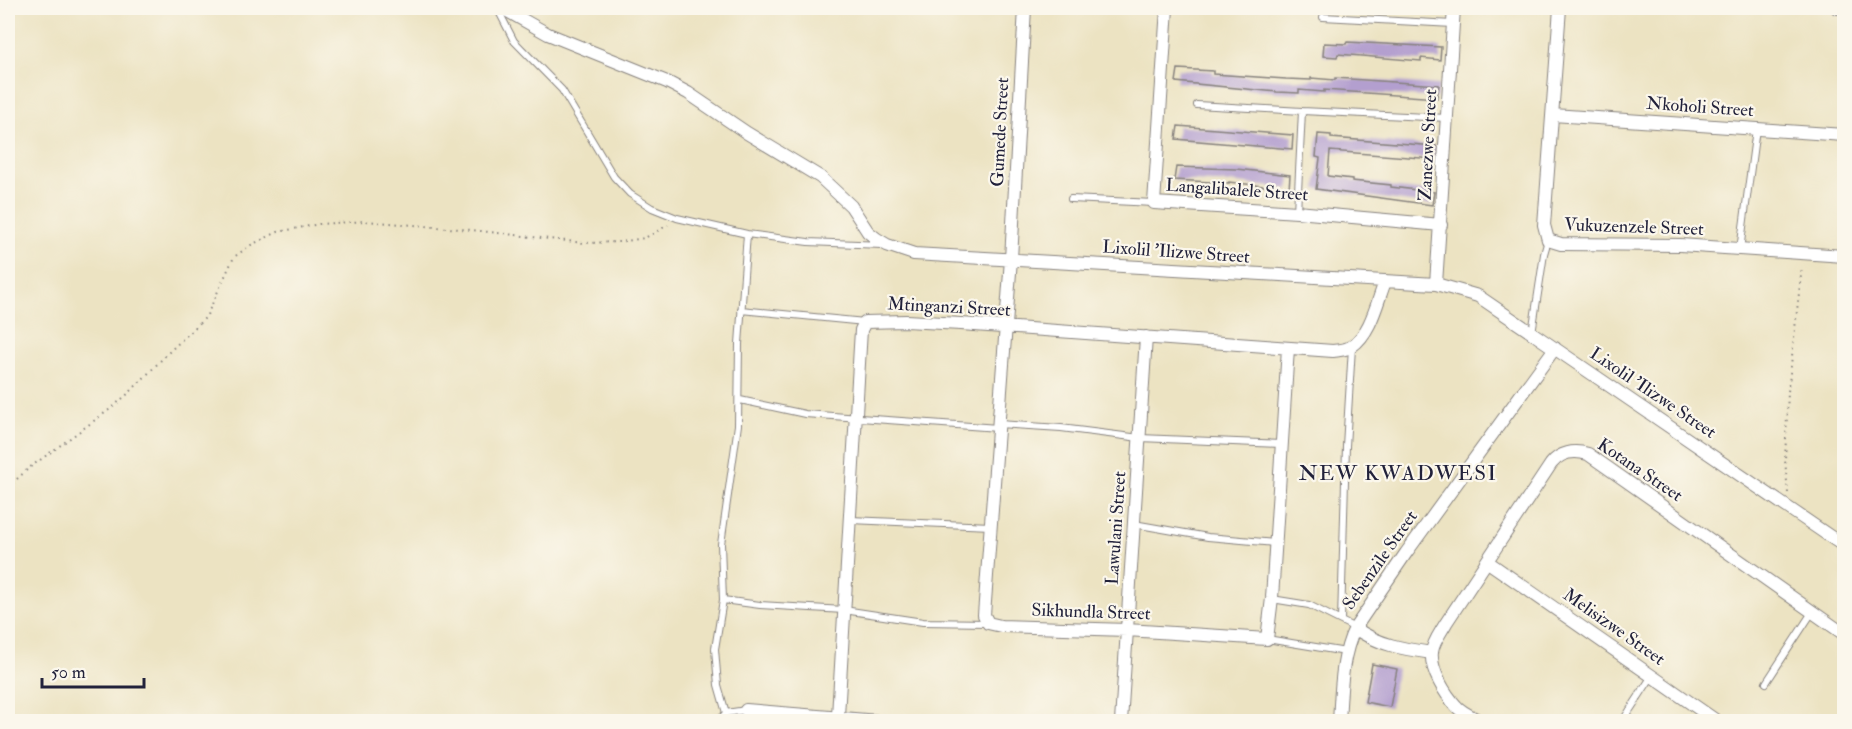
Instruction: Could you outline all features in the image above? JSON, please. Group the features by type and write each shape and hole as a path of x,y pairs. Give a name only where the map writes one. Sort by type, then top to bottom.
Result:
{"street":[{"name":"Lixolil 'Ilizwe Street","path":"502,8 548,34 667,82 706,103 747,133 820,177 851,206 868,232 887,245 914,254 1436,284 1478,296 1845,546"},
{"name":"Gumede Street","path":"1011,259 1025,8"},
{"name":"Langalibalele Street","path":"1167,8 1154,203 1297,212 1441,225"},
{"name":"Zanezwe Street","path":"1436,284 1454,8"},
{"name":"Vukuzenzele Street","path":"1560,8 1544,225 1548,240 1561,244 1680,245 1845,256"},
{"path":"1837,8 1845,8"},
{"name":"Nkoholi Street","path":"1553,115 1845,135"},
{"path":"988,623 984,615 1011,259"},
{"path":"1352,347 1369,325 1385,282"},
{"name":"Mtinganzi Street","path":"838,716 861,330 865,322 906,321 1005,327 1333,351 1352,347"},
{"name":"Lawulani Street","path":"1121,722 1146,337"},
{"path":"1267,639 1272,598 1288,348"},
{"name":"Sebenzile Street","path":"1339,722 1347,652 1355,628 1406,553 1555,348"},
{"name":"Kotana Street","path":"1432,652 1446,623 1555,459 1579,451 1588,454 1845,634"},
{"name":"Melisizwe Street","path":"1488,561 1718,722"},
{"name":"Sikhundla Street","path":"988,623 1001,626 1127,630 1267,639"},
{"path":"1355,628 1376,642 1409,650 1432,652 1435,670 1448,695 1458,708 1481,722"},
{"path":"746,710 890,722"}],"lane":[{"path":"497,8 514,41 562,90 614,177 630,194 652,208 677,218 747,234 808,242 887,245"},
{"path":"1323,17 1452,24"},
{"path":"1197,105 1447,118"},
{"path":"1297,212 1302,111"},
{"path":"1740,249 1756,129"},
{"path":"1071,199 1154,203"},
{"path":"726,713 718,685 715,662 723,600 721,544 740,400 741,310 747,234"},
{"path":"1532,333 1548,240"},
{"path":"741,310 865,322"},
{"path":"1341,621 1346,446 1352,347"},
{"path":"740,400 788,411 855,418 1061,428 1140,438 1282,444"},
{"path":"849,520 991,526"},
{"path":"1134,524 1208,537 1275,543"},
{"path":"1272,598 1308,605 1355,628"},
{"path":"723,600 760,605 844,610 923,622 988,623"},
{"path":"1766,683 1814,611"},
{"path":"1267,639 1347,652"},
{"path":"1622,722 1652,675"},
{"path":"717,722 726,713 746,710"}],"path":[{"path":"8,487 29,468 131,391 206,317 234,257 251,245 278,232 319,224 366,221 584,243 619,242 645,238 677,218"},
{"path":"1791,508 1785,460 1788,392 1794,324 1804,254"}],"building":[{"path":"1347,42 1441,47 1440,60 1421,58 1421,61 1338,54 1337,57 1323,56 1324,43 1346,44"},
{"path":"1178,69 1286,79 1335,80 1335,78 1439,85 1437,98 1324,90 1324,92 1299,90 1299,93 1277,92 1176,82"},
{"path":"1178,126 1293,135 1292,149 1176,139"},
{"path":"1318,134 1331,135 1331,138 1436,146 1434,159 1330,151 1328,176 1434,192 1432,205 1316,189 1320,158 1316,157"},
{"path":"1176,167 1236,169 1290,175 1289,189 1229,182 1174,180"},
{"path":"1372,664 1397,669 1390,707 1365,702"}],"district":[{"name":"NEW KWADWESI","path":"1398,473"}]}
